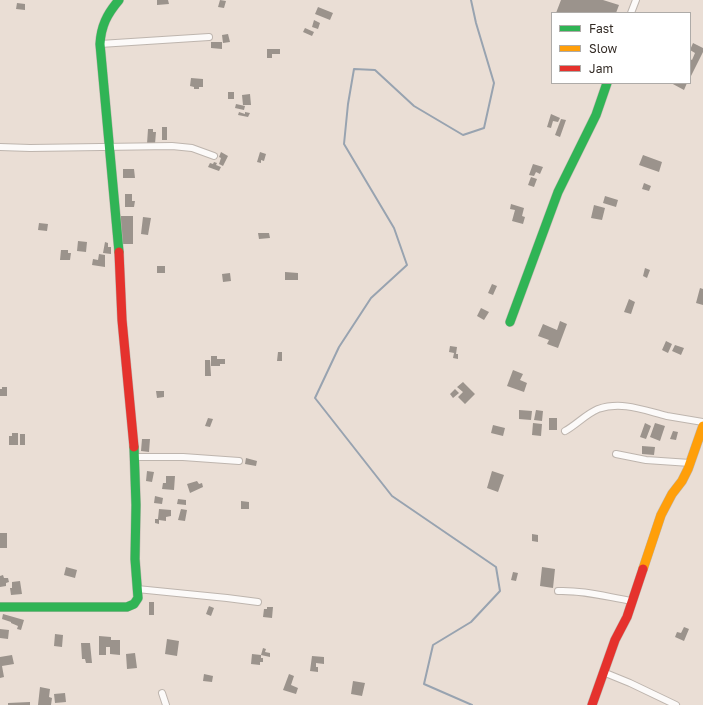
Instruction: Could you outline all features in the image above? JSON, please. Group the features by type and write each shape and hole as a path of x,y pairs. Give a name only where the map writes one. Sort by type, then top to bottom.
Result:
{"street":[{"path":"0,607 127,607 133,606 138,598 135,559 135,457 122,320 120,258 100,44 100,33 104,20 119,0"},
{"path":"631,12 636,0"},
{"path":"100,44 209,37"},
{"path":"510,322 558,192 596,115 607,84"},
{"path":"0,147 30,148 156,145 184,147 214,156"},
{"path":"565,431 596,410 609,406 622,405 703,422"},
{"path":"592,705 615,640 627,617 661,515 672,494 682,481 703,426"},
{"path":"616,454 646,460 690,463"},
{"path":"135,457 183,457 239,461"},
{"path":"137,589 258,602"},
{"path":"558,591 583,592 632,601"},
{"path":"603,672 676,705"},
{"path":"162,693 166,705"}],"building":[{"path":"157,0 168,0 169,4 157,5"},
{"path":"220,0 226,1 224,8 218,7"},
{"path":"561,0 603,0 619,5 616,12 556,12"},
{"path":"17,3 25,4 25,10 16,9"},
{"path":"318,7 333,13 330,20 315,14"},
{"path":"314,20 320,23 318,29 312,27"},
{"path":"305,28 314,32 312,36 303,32"},
{"path":"228,34 230,42 223,43 222,35"},
{"path":"211,42 222,42 222,49 211,48"},
{"path":"693,43 703,48 703,52 691,76 691,60 695,53 691,51"},
{"path":"267,49 280,49 280,54 272,54 272,58 267,58"},
{"path":"191,78 203,79 203,87 194,89 194,87 190,86"},
{"path":"673,84 687,84 684,90"},
{"path":"228,92 234,92 234,99 228,99"},
{"path":"250,94 251,105 243,105 242,95"},
{"path":"236,104 245,106 244,110 235,108"},
{"path":"239,112 245,114 245,112 250,113 248,117 238,115"},
{"path":"551,114 560,118 558,122 553,121 551,128 547,127"},
{"path":"561,119 566,120 560,137 555,135"},
{"path":"162,127 167,127 167,140 162,140"},
{"path":"148,129 153,129 153,132 156,132 155,144 147,144"},
{"path":"221,152 228,156 223,166 219,164"},
{"path":"260,152 266,154 264,161 261,160 261,163 257,162"},
{"path":"643,155 662,162 659,172 639,165"},
{"path":"214,162 217,163 216,165 221,167 219,171 208,167 210,163 213,164"},
{"path":"533,164 543,167 540,174 536,172 534,176 529,175"},
{"path":"123,169 134,169 135,178 123,178"},
{"path":"531,177 537,179 534,187 528,185"},
{"path":"644,183 651,186 649,191 642,189"},
{"path":"125,194 132,194 132,201 135,201 134,207 125,207"},
{"path":"605,196 618,200 616,207 603,203"},
{"path":"511,204 524,208 522,216 525,217 523,224 512,221 515,210 510,209"},
{"path":"594,205 605,208 602,220 591,218"},
{"path":"121,216 133,216 133,244 121,244"},
{"path":"143,217 151,218 148,235 141,234"},
{"path":"39,223 48,224 47,231 38,230"},
{"path":"258,233 269,233 270,238 259,239"},
{"path":"78,241 87,242 86,252 77,251"},
{"path":"105,242 108,243 108,247 111,247 111,254 103,253"},
{"path":"61,250 68,250 68,253 71,253 70,260 60,260"},
{"path":"99,254 105,255 105,267 92,265 93,259 98,260"},
{"path":"157,266 165,266 165,273 157,273"},
{"path":"645,268 650,270 647,278 643,276"},
{"path":"285,272 298,273 298,280 285,280"},
{"path":"230,273 231,281 223,282 222,274"},
{"path":"492,284 497,286 493,295 488,293"},
{"path":"700,288 703,289 703,305 696,303"},
{"path":"629,299 635,302 631,314 624,312"},
{"path":"481,308 489,312 484,320 477,316"},
{"path":"560,321 567,324 558,348 547,344 549,340 538,336 543,324 557,330"},
{"path":"666,341 672,344 668,353 662,350"},
{"path":"675,345 684,348 681,355 672,351"},
{"path":"450,346 457,347 456,354 458,354 458,359 453,358 454,353 449,352"},
{"path":"278,352 282,352 282,361 277,361"},
{"path":"211,356 217,356 217,359 225,359 225,364 220,364 220,366 211,366"},
{"path":"205,360 210,360 211,376 205,376"},
{"path":"513,370 523,374 520,380 527,383 524,392 507,386"},
{"path":"463,382 475,394 465,404 458,397 463,392 457,387"},
{"path":"2,387 7,387 7,396 0,396 0,389 2,389"},
{"path":"455,389 459,393 453,398 450,394"},
{"path":"156,391 164,391 164,397 157,398"},
{"path":"519,410 532,411 531,420 519,419"},
{"path":"536,410 543,411 542,421 534,420"},
{"path":"208,418 213,419 210,427 205,426"},
{"path":"549,418 557,418 557,430 549,430"},
{"path":"533,423 542,424 541,436 532,435"},
{"path":"645,423 651,426 646,439 640,437"},
{"path":"655,423 665,426 660,441 650,437"},
{"path":"493,425 505,428 503,436 491,433"},
{"path":"673,431 678,432 676,440 670,439"},
{"path":"12,433 18,433 18,445 9,445 9,436 12,436"},
{"path":"20,434 25,434 25,445 20,445"},
{"path":"142,439 150,439 149,452 141,451"},
{"path":"642,446 655,447 654,455 642,454"},
{"path":"246,458 257,461 256,466 245,464"},
{"path":"147,471 154,472 152,482 146,481"},
{"path":"492,471 504,475 498,492 487,488"},
{"path":"166,476 175,476 174,490 162,489 163,483 166,483"},
{"path":"197,481 199,484 202,483 203,487 190,493 187,484"},
{"path":"155,496 163,498 162,504 154,503"},
{"path":"178,499 186,500 186,505 177,504"},
{"path":"241,501 249,502 249,509 241,509"},
{"path":"159,509 171,510 171,516 166,517 166,521 159,520 159,524 155,523 155,519 158,519"},
{"path":"181,509 187,510 185,521 178,520"},
{"path":"0,533 7,533 7,548 0,548"},
{"path":"532,534 538,535 538,542 532,541"},
{"path":"66,567 77,570 75,578 64,575"},
{"path":"542,567 555,569 553,588 540,586"},
{"path":"513,572 518,573 516,581 511,580"},
{"path":"3,575 4,578 8,578 9,582 6,583 6,586 0,587 0,576"},
{"path":"20,581 22,594 11,595 10,588 12,588 12,582"},
{"path":"149,602 154,602 154,615 149,615"},
{"path":"209,606 214,608 211,616 206,614"},
{"path":"267,607 273,607 272,618 263,617 264,609 267,609"},
{"path":"3,614 24,620 21,630 17,629 18,626 2,619"},
{"path":"684,627 689,629 684,641 675,637 677,632 681,633"},
{"path":"0,629 9,630 8,639 0,638"},
{"path":"55,634 63,635 62,647 54,646"},
{"path":"99,636 111,637 111,640 120,640 120,655 110,654 110,647 106,647 106,655 99,655"},
{"path":"167,639 179,641 177,656 165,654"},
{"path":"81,643 90,643 92,663 86,663 85,659 82,659"},
{"path":"263,648 266,649 265,652 270,653 270,657 261,655"},
{"path":"135,653 137,668 127,669 126,654"},
{"path":"252,654 261,655 263,662 260,662 260,665 251,664"},
{"path":"12,655 14,664 2,666 4,677 0,678 0,657"},
{"path":"312,656 324,657 324,664 316,663 318,672 310,671"},
{"path":"204,674 213,676 212,682 203,681"},
{"path":"289,674 294,676 291,685 298,688 296,694 283,690"},
{"path":"353,681 365,683 362,696 351,694"},
{"path":"40,687 50,689 49,697 52,698 51,705 38,705"},
{"path":"65,693 66,702 55,703 54,694"},
{"path":"30,702 30,705 8,705 8,703"}],"waterway":[{"path":"471,0 476,23 494,83 484,128 463,135 414,106 375,70 354,69 348,104 344,144 394,228 407,265 371,298 339,347 315,398 392,496 496,567 500,591 471,622 433,645 424,684 472,705"}],"traffic: fast":[{"path":"119,0 105,20 100,44 119,252"},
{"path":"510,322 558,192 596,115 607,84"},
{"path":"0,607 127,607 134,604 138,598 135,559 136,505 134,447"}],"traffic: slow":[{"path":"643,569 661,515 688,469 703,426"}],"traffic: jam":[{"path":"119,252 122,320 134,447"},
{"path":"592,705 615,640 627,617 643,569"}]}
